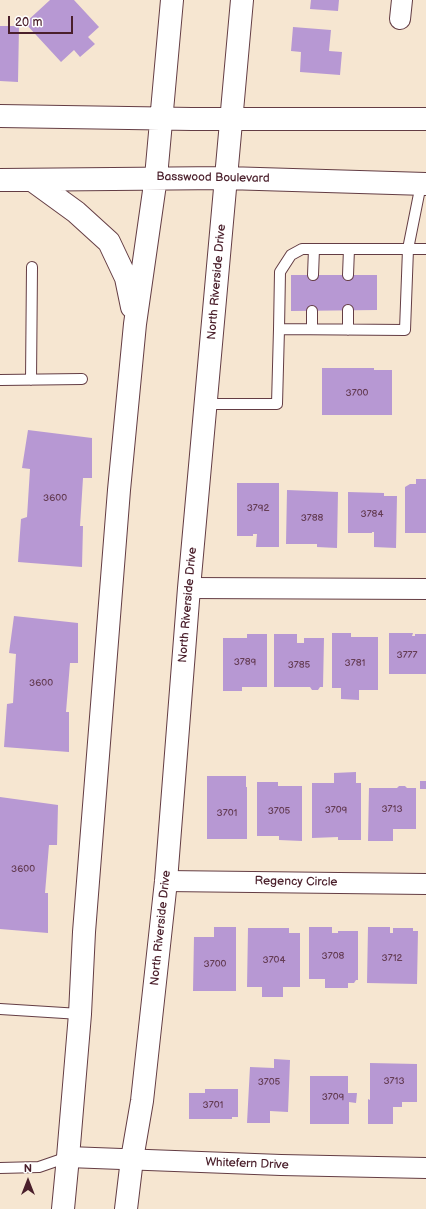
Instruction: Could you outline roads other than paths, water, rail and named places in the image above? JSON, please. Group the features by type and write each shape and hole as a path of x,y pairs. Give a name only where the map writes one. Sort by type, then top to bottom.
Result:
{"main road":[{"path":"63,1209 80,1014 85,916 119,498 135,324 156,177 160,118 172,0"},
{"name":"North Riverside Drive","path":"126,1209 132,1159 142,1101 166,880 189,588 230,119 242,0"},
{"path":"0,116 230,119 426,119"},
{"name":"Basswood Boulevard","path":"0,180 156,177 424,184"},
{"path":"32,180 76,212 109,242 126,278 135,324"}],"street":[{"path":"189,588 426,589"},
{"name":"Regency Circle","path":"166,880 426,884"},
{"name":"Whitefern Drive","path":"68,1157 280,1165 426,1168"}],"lane":[{"path":"279,329 405,330 408,249 424,184"},
{"path":"206,404 277,404 280,272 291,255 302,249 426,249"},
{"path":"313,275 314,249"},
{"path":"348,275 349,249"},
{"path":"32,266 32,380"},
{"path":"348,310 348,330"},
{"path":"312,311 312,329"},
{"path":"0,380 82,379"},
{"path":"0,1009 80,1014"},
{"path":"0,1168 39,1167 68,1157"}]}
